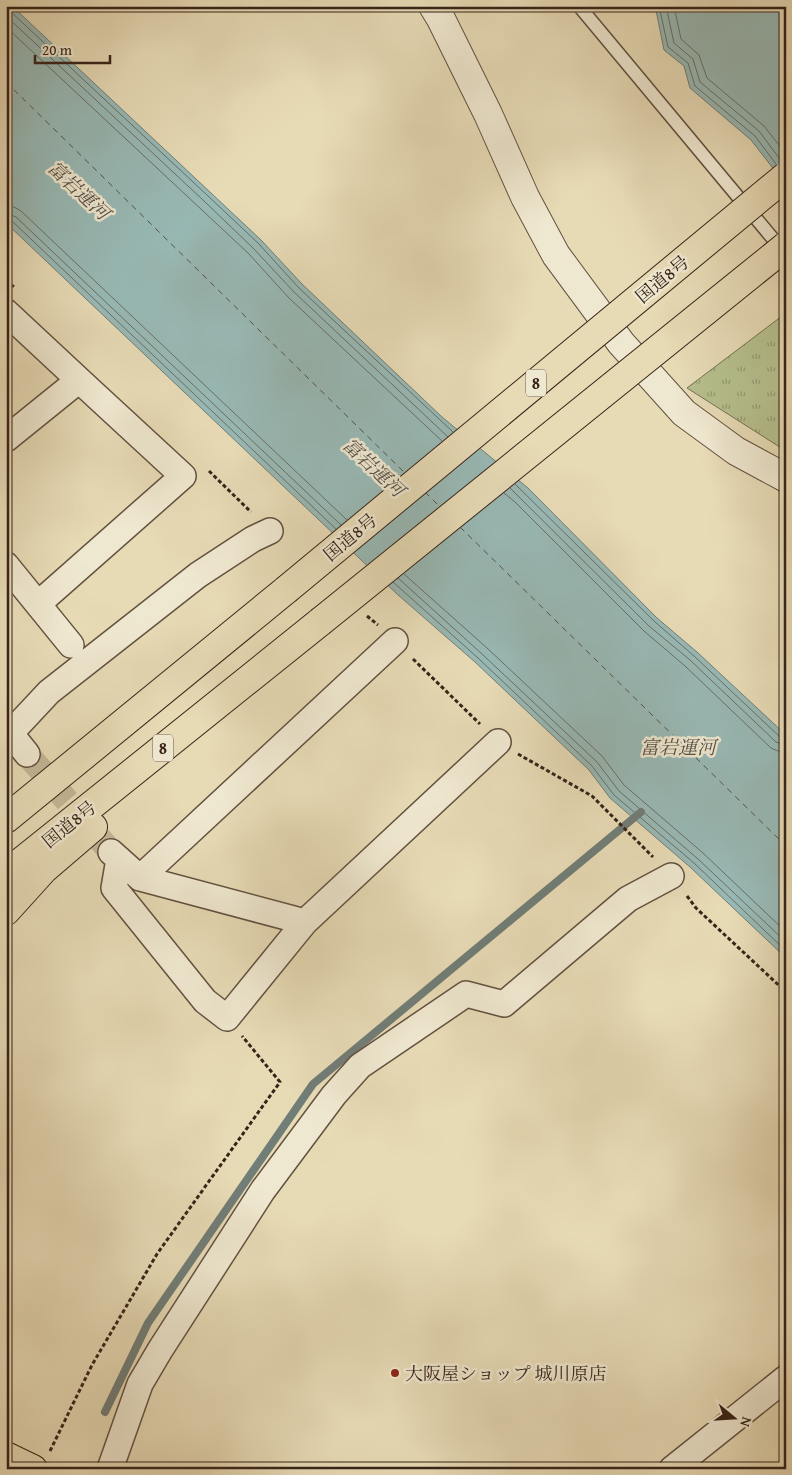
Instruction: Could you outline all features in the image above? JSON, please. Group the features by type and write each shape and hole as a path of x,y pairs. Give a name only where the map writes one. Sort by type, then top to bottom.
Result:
{"main road":[{"name":"国道8号","path":"6,819 786,176"},
{"name":"国道8号","path":"6,874 786,246"},
{"path":"6,911 44,869 208,728 289,646"},
{"path":"6,1456 41,1461"}],"street":[{"path":"433,6 488,114 525,197 556,256 609,327 621,343 684,412 736,451 786,478"},
{"path":"13,302 79,380 183,476 38,604"},
{"path":"6,439 79,380"},
{"path":"27,754 9,736 49,692 198,574 253,539 270,531"},
{"path":"6,565 71,645"},
{"path":"140,878 395,641"},
{"path":"305,922 140,878 115,856 114,888 205,1001 227,1018 305,922 498,742"},
{"path":"110,1469 140,1384 160,1350 263,1190 334,1095 360,1066 466,994 504,1004 628,899 668,872"},
{"path":"672,1469 786,1378"}],"lane":[{"path":"579,6 786,254"}],"path":[{"path":"6,280 13,302"},
{"path":"208,470 270,531"},
{"path":"364,613 498,742 592,796 668,872 696,908 786,992"},
{"path":"41,1461 92,1365 157,1254 280,1082 227,1018"}],"green space":[{"path":"786,313 786,451 687,388"}],"water":[{"name":"富岩運河","path":"6,6 12,6 261,240 302,284 442,417 528,488 657,618 697,652 786,735 786,958 690,867 610,798 589,770 475,662 397,594 6,223"},
{"path":"653,6 786,6 786,185 751,140 690,88 684,66 664,50 656,10"}],"waterway":[{"path":"105,1412 148,1323 313,1084 641,812"}],"ferry route":[{"path":"6,82 406,474"},
{"path":"425,492 440,507"},
{"path":"460,527 786,846"}],"tunnel":[{"path":"27,754 111,852"}],"place":[{"name":"大阪屋ショップ 城川原店","path":"395,1373"}]}
